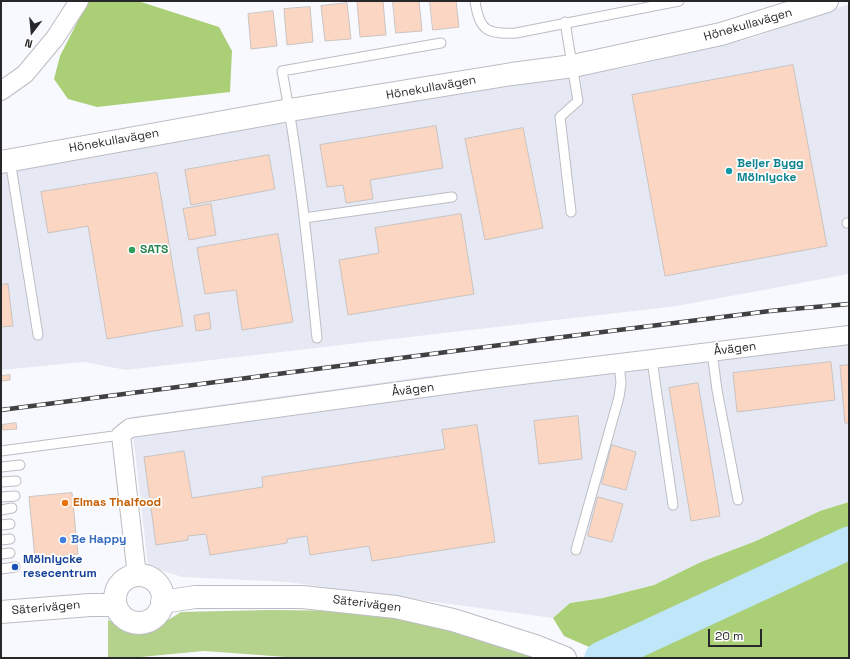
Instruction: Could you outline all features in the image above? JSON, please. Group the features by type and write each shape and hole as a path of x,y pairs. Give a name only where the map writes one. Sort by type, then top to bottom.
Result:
{"street":[{"path":"1,91 30,68 55,38 79,1"},
{"name":"Hönekullavägen","path":"6,161 290,110 512,74 574,66 721,34 827,1"},
{"name":"Åvägen","path":"121,435 130,428 141,425 849,335"},
{"path":"121,435 138,576"},
{"path":"138,576 148,577 156,583 161,592 162,602 160,609 152,619 140,623 133,623 122,616 115,605 115,593 126,579 138,576"},
{"name":"Säterivägen","path":"162,602 195,597 302,597 396,607 453,620 535,646 565,658"},
{"name":"Säterivägen","path":"1,612 90,605 115,605"}],"lane":[{"path":"475,1 477,17 483,28 500,34 516,33 679,1"},
{"path":"566,22 574,66 578,101 560,117 571,212"},
{"path":"317,338 304,218 290,110 282,71 441,43"},
{"name":"Hönekullavägen","path":"6,161 38,335"},
{"path":"304,218 452,197"},
{"path":"712,352 717,390 738,500"},
{"path":"652,360 673,505"},
{"path":"576,550 618,397 621,383 620,364"},
{"path":"1,451 121,435"},
{"path":"1,467 20,465"},
{"path":"1,482 16,481"},
{"path":"1,497 15,496"},
{"path":"1,510 12,508"},
{"path":"1,569 15,568"}],"shaded area":[{"path":"849,4 849,274 677,306 126,370 84,362 1,370 1,167 358,107 624,68 752,38"},
{"path":"849,330 849,502 820,511 756,541 701,562 654,585 603,598 570,603 553,618 287,582 182,577 148,566 131,417 429,376"}],"green space":[{"path":"88,1 138,1 219,27 232,51 230,92 97,107 68,99 54,79 60,56"},
{"path":"849,502 849,658 614,658 564,636 553,618 570,603 603,598 654,585 701,562 756,541 820,511"},
{"path":"268,610 363,611 454,630 536,658 300,658 204,651 130,658 108,658 108,620 134,632 152,630 181,612"}],"building":[{"path":"383,1 386,35 360,37 357,2"},
{"path":"393,1 419,1 422,31 396,33"},
{"path":"430,1 456,1 459,27 433,30"},
{"path":"347,3 351,39 325,41 321,6"},
{"path":"310,7 313,42 287,45 284,9"},
{"path":"273,11 277,46 251,49 248,14"},
{"name":"Beijer Bygg Mölnlycke","path":"793,65 827,246 665,276 632,95"},
{"path":"436,126 443,168 370,180 373,199 346,203 343,185 327,187 320,145"},
{"path":"523,128 543,228 485,240 465,139"},
{"path":"269,155 275,189 191,205 185,170"},
{"path":"157,173 183,326 107,339 88,226 48,233 41,192"},
{"path":"211,204 216,235 189,240 183,209"},
{"path":"461,214 474,294 348,315 339,260 379,253 375,228"},
{"path":"278,234 293,322 242,330 236,290 205,294 197,248"},
{"path":"8,284 13,326 1,327 1,285"},
{"path":"209,313 211,329 196,331 194,316"},
{"path":"831,362 835,400 737,412 733,373"},
{"path":"849,365 849,423 845,423 840,366"},
{"path":"10,375 10,380 1,381 1,376"},
{"path":"698,383 720,516 691,521 669,388"},
{"path":"578,416 582,459 539,464 534,421"},
{"path":"16,423 17,429 3,430 2,425"},
{"path":"477,425 495,542 372,561 369,546 310,555 307,536 287,539 287,543 210,555 206,534 188,536 188,540 156,545 144,457 184,451 192,498 263,487 262,477 445,449 442,430"},
{"path":"612,445 636,452 626,490 602,484"},
{"path":"72,493 78,554 35,558 29,497"},
{"path":"598,497 623,504 612,542 588,536"}],"waterway":[{"path":"601,658 849,543"}],"railway":[{"path":"1,410 770,311 849,304"}],"place":[{"name":"Beijer Bygg Mölnlycke","path":"729,171"},
{"name":"SATS","path":"132,250"},
{"name":"Elmas Thaifood","path":"65,503"},
{"name":"Be Happy","path":"63,540"},
{"name":"Mölnlycke resecentrum","path":"15,567"}]}
